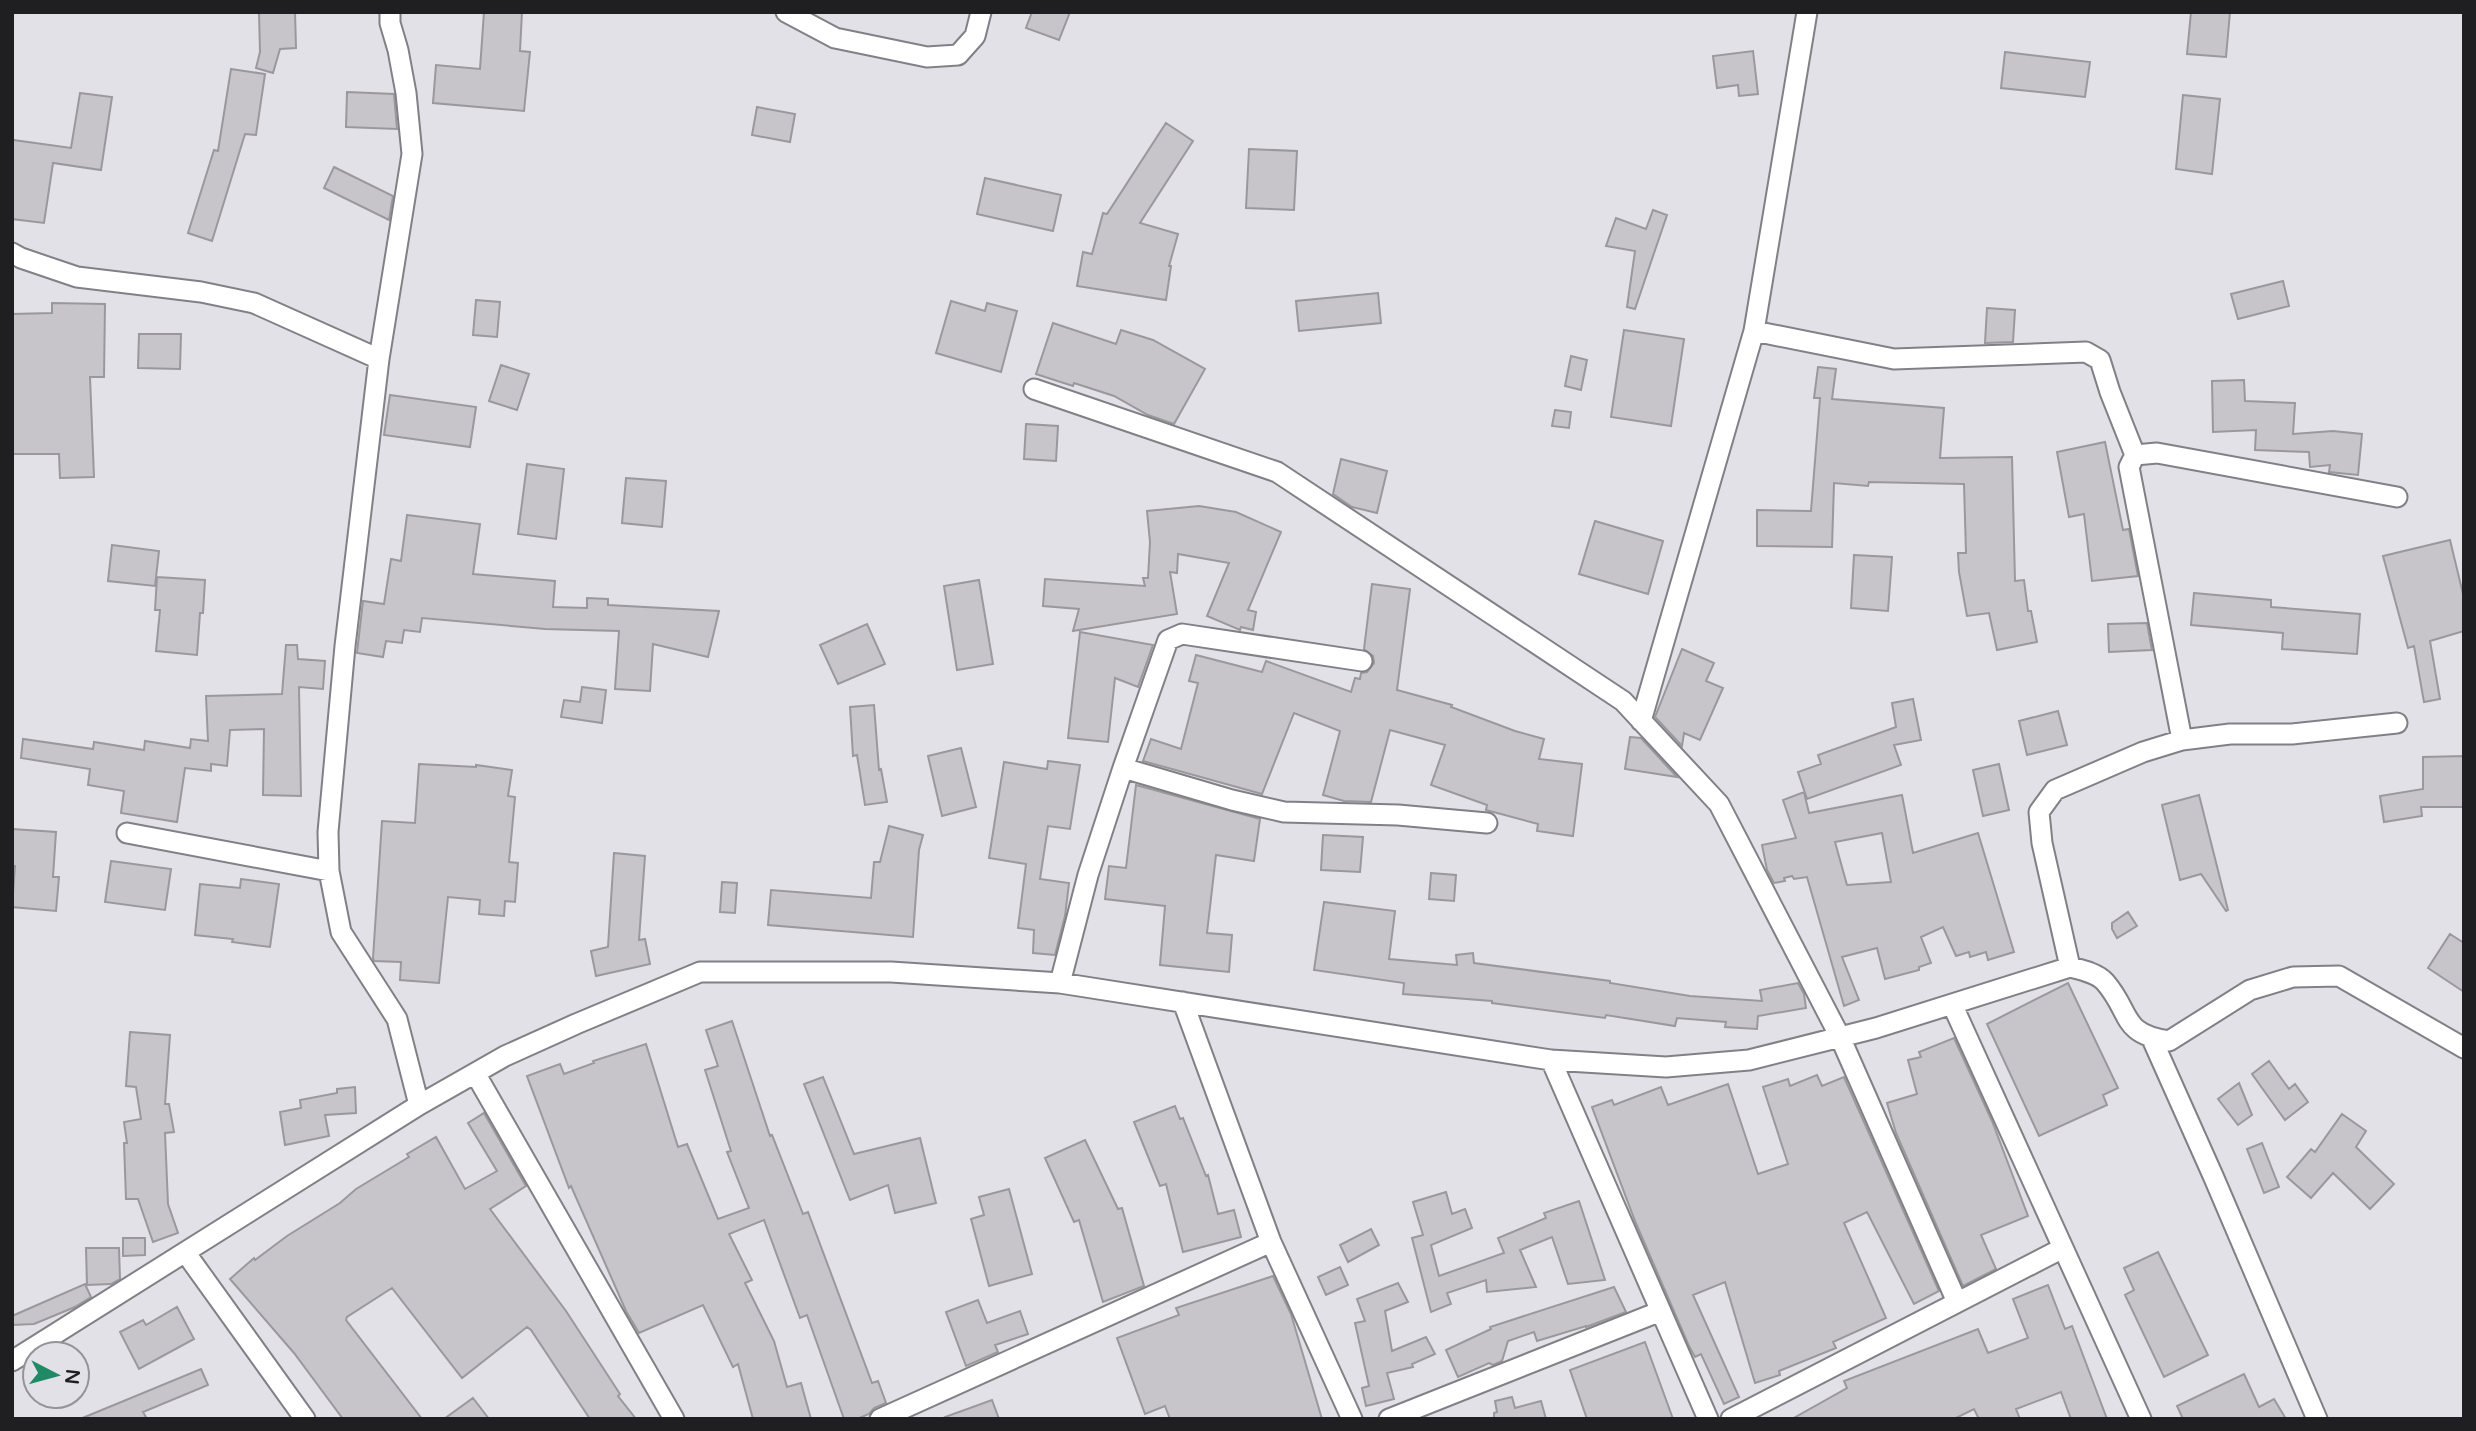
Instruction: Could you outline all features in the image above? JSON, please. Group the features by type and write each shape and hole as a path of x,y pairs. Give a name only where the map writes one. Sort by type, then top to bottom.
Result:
{"street":[{"path":"390,12 390,23 406,93 412,154 379,359 345,646 328,832 329,871 341,932 397,1019 419,1105"},
{"path":"786,12 835,38 927,57 958,55 975,36 981,12"},
{"path":"1642,721 1754,331 1807,12"},
{"path":"12,253 77,277 201,292 254,303 379,359"},
{"path":"1754,331 1894,359 2086,352 2100,360 2135,455 2129,467 2182,740"},
{"path":"1034,389 1277,472 1623,701 1719,804 1840,1037 1957,1302"},
{"path":"2135,455 2157,453 2398,497"},
{"path":"1060,983 1088,875 1168,640 1182,635 1362,661"},
{"path":"2070,967 2042,843 2039,812 2054,790 2143,752 2182,740 2230,734 2292,734 2397,723"},
{"path":"1123,768 1232,800 1284,812 1398,815 1487,823"},
{"path":"127,833 329,871"},
{"path":"12,1360 419,1105 505,1056 700,972 891,972 1060,983 1551,1060 1667,1067 1749,1060 1840,1037 2070,967 2089,972 2104,981 2135,1031 2152,1039 2169,1041 2250,990 2293,977 2339,976 2464,1048"},
{"path":"1183,1002 1271,1242 1352,1419"},
{"path":"1952,1004 2141,1419"},
{"path":"2152,1039 2316,1419"},
{"path":"1551,1060 1708,1419"},
{"path":"475,1073 674,1419"},
{"path":"880,1419 1271,1242"},
{"path":"1731,1419 2063,1248"},
{"path":"185,1252 305,1419"},
{"path":"1389,1419 1661,1311"}],"building":[{"path":"259,12 295,12 296,48 280,49 273,73 256,68 260,52"},
{"path":"484,12 522,12 520,51 530,52 524,111 433,103 436,65 480,69"},
{"path":"1032,12 1070,12 1059,40 1026,28"},
{"path":"2191,12 2230,12 2226,57 2187,54"},
{"path":"1753,51 1758,94 1739,96 1738,85 1717,88 1713,56"},
{"path":"2005,52 2090,62 2085,97 2001,88"},
{"path":"231,69 265,74 256,135 245,134 212,241 188,233 214,150 218,151"},
{"path":"347,92 394,94 397,129 346,127"},
{"path":"80,93 112,97 101,170 53,163 44,223 12,219 13,140 71,148"},
{"path":"2183,95 2220,99 2212,174 2176,169"},
{"path":"757,107 795,114 790,142 752,135"},
{"path":"1166,123 1193,141 1140,223 1178,234 1169,266 1166,300 1077,286 1083,252 1092,254 1103,213 1107,214"},
{"path":"1249,149 1297,151 1294,210 1246,208"},
{"path":"334,167 393,196 389,220 324,188"},
{"path":"985,178 1061,195 1053,231 977,214"},
{"path":"1653,210 1667,215 1635,309 1627,307 1635,251 1606,246 1616,218 1646,229"},
{"path":"2283,281 2289,306 2238,319 2231,294"},
{"path":"1378,293 1381,323 1299,331 1296,301"},
{"path":"476,300 500,302 497,337 473,335"},
{"path":"951,301 985,311 987,303 1017,311 1001,372 936,353"},
{"path":"52,303 105,304 104,377 90,377 94,477 60,478 59,454 12,454 12,314 52,313"},
{"path":"1987,308 2015,310 2013,342 1985,343"},
{"path":"1053,323 1116,344 1121,330 1153,340 1205,369 1174,424 1148,415 1114,396 1036,374"},
{"path":"1624,330 1684,339 1671,426 1611,417"},
{"path":"139,334 181,334 180,369 138,368"},
{"path":"1571,356 1587,360 1581,390 1565,386"},
{"path":"501,365 529,374 517,410 489,401"},
{"path":"1818,367 1836,369 1832,399 1944,408 1940,458 2012,457 2015,581 2024,580 2028,611 2031,611 2037,642 1997,650 1989,613 1967,616 1958,553 1966,553 1964,484 1869,482 1868,486 1834,483 1832,547 1757,546 1757,510 1811,511 1820,398 1814,398"},
{"path":"2244,380 2245,401 2295,403 2293,434 2333,431 2362,434 2358,475 2329,472 2330,465 2310,467 2309,452 2255,450 2256,430 2213,432 2212,381"},
{"path":"390,395 476,407 470,447 384,435"},
{"path":"1555,410 1571,412 1569,428 1552,426"},
{"path":"1026,424 1058,426 1056,461 1024,459"},
{"path":"2105,442 2123,530 2129,529 2138,576 2092,581 2084,514 2069,517 2057,452"},
{"path":"1341,459 1387,471 1377,513 1352,507 1333,494"},
{"path":"527,464 564,469 556,539 518,534"},
{"path":"626,478 666,481 662,527 622,523"},
{"path":"1199,506 1236,512 1281,532 1248,610 1256,612 1253,630 1241,627 1240,630 1207,616 1229,563 1178,554 1177,573 1170,572 1177,614 1073,631 1079,609 1043,606 1045,579 1145,586 1143,578 1148,578 1150,542 1147,511"},
{"path":"407,515 480,524 473,574 555,581 553,607 587,608 587,598 608,599 608,605 719,611 708,657 653,644 650,691 615,689 619,631 545,629 422,618 420,632 404,630 402,643 386,641 383,657 357,653 363,601 384,604 391,559 401,561"},
{"path":"1595,521 1663,541 1648,594 1579,574"},
{"path":"2450,540 2464,598 2464,631 2430,641 2440,699 2424,702 2414,646 2408,648 2383,556"},
{"path":"112,545 159,551 155,586 108,581"},
{"path":"1854,555 1892,557 1888,611 1851,608"},
{"path":"157,577 205,580 197,655 156,651 160,610 155,610"},
{"path":"979,580 993,664 957,670 944,586"},
{"path":"1372,584 1410,589 1397,690 1452,705 1451,707 1515,731 1544,739 1539,759 1582,764 1573,836 1537,831 1538,824 1486,810 1487,805 1431,785 1445,745 1390,730 1371,802 1344,801 1323,795 1340,731 1294,713 1262,794 1143,761 1151,739 1181,749 1198,683 1189,681 1196,655 1262,672 1266,661 1351,692 1355,678 1360,679 1361,673 1367,672 1374,663 1373,656 1364,649"},
{"path":"2194,593 2271,600 2271,607 2360,614 2357,654 2282,649 2283,633 2191,625"},
{"path":"2147,623 2152,650 2109,652 2108,624"},
{"path":"867,624 885,664 838,684 820,645"},
{"path":"1080,632 1153,645 1138,687 1115,678 1108,742 1068,738"},
{"path":"286,645 297,645 298,659 325,661 323,689 299,687 301,796 263,795 264,729 230,730 227,766 211,764 211,771 185,768 177,822 121,813 124,791 88,785 90,769 21,758 23,739 93,749 94,742 144,750 145,741 190,748 191,739 208,741 206,696 282,694"},
{"path":"1682,649 1714,663 1706,681 1723,688 1700,740 1684,733 1682,746 1655,717"},
{"path":"582,687 606,690 602,723 561,717 564,700 580,702"},
{"path":"1913,699 1921,740 1894,745 1901,765 1807,799 1798,772 1821,764 1818,755 1896,727 1892,703"},
{"path":"874,705 879,770 881,769 887,802 865,805 857,755 853,756 850,707"},
{"path":"2058,711 2067,745 2027,755 2019,721"},
{"path":"1630,737 1641,738 1677,777 1625,769"},
{"path":"961,748 976,807 942,816 928,756"},
{"path":"2464,756 2464,807 2421,807 2422,816 2384,822 2380,796 2423,789 2423,757"},
{"path":"1048,761 1080,765 1070,829 1048,826 1040,879 1069,883 1065,916 1055,955 1033,953 1034,930 1018,928 1026,864 989,858 1004,762 1047,769"},
{"path":"419,764 476,765 512,770 508,796 515,797 509,862 518,863 515,902 505,901 504,916 479,914 480,900 448,897 439,983 400,980 401,962 374,961 373,958 382,821 415,823"},
{"path":"1999,764 2009,810 1983,816 1973,770"},
{"path":"1136,785 1260,819 1254,861 1216,855 1207,933 1232,935 1229,972 1160,965 1165,906 1105,899 1109,866 1126,868"},
{"path":"1804,792 1809,813 1902,795 1913,853 1978,833 2014,952 1988,960 1986,952 1970,957 1969,952 1956,956 1943,927 1921,937 1931,963 1919,967 1919,970 1885,979 1877,948 1842,957 1859,1000 1844,1006 1807,877 1794,879 1792,876 1784,878 1785,881 1774,883 1767,870 1762,845 1796,838 1783,800","holes":["1882,833 1891,882 1847,885 1835,842"]},
{"path":"2199,795 2228,910 2226,911 2201,874 2180,880 2162,805"},
{"path":"889,826 923,835 919,850 913,937 768,925 771,890 871,898 874,862 880,862"},
{"path":"12,829 56,832 53,877 59,877 56,911 12,907 15,866 12,866"},
{"path":"1323,835 1363,837 1360,872 1321,870"},
{"path":"614,853 645,856 639,940 645,939 650,964 596,976 591,951 608,947"},
{"path":"111,861 171,869 165,910 105,902"},
{"path":"1431,873 1456,875 1454,901 1429,899"},
{"path":"241,879 279,884 270,947 195,935 200,884 240,888"},
{"path":"722,882 737,883 735,913 720,912"},
{"path":"1324,902 1395,911 1389,959 1457,965 1456,955 1473,953 1474,963 1610,981 1690,996 1762,1001 1760,990 1798,983 1804,994 1806,1008 1758,1016 1757,1029 1725,1027 1726,1022 1677,1018 1675,1026 1492,1001 1403,994 1404,983 1314,970"},
{"path":"2128,912 2137,926 2117,938 2112,923"},
{"path":"2450,934 2464,943 2464,992 2428,968"},
{"path":"2068,983 2118,1088 2103,1095 2107,1105 2039,1136 1987,1024"},
{"path":"732,1021 770,1136 772,1135 803,1214 808,1212 872,1383 878,1381 886,1403 857,1419 844,1419 807,1315 800,1318 764,1220 729,1234 752,1280 745,1283 774,1341 787,1387 801,1383 811,1419 753,1419 738,1364 733,1367 703,1305 639,1333 626,1311 571,1186 569,1188 527,1076 560,1064 564,1074 594,1063 593,1061 646,1044 678,1147 687,1144 718,1219 749,1208 727,1152 731,1151 705,1070 718,1066 706,1030"},
{"path":"130,1032 170,1035 165,1104 169,1104 174,1132 165,1133 168,1204 178,1233 153,1242 138,1199 126,1199 124,1143 127,1143 124,1122 141,1119 136,1087 126,1086"},
{"path":"1954,1038 1992,1121 2028,1216 1981,1235 1996,1269 1963,1286 1896,1133 1887,1103 1917,1094 1908,1060 1921,1057 1919,1052"},
{"path":"2269,1061 2289,1089 2295,1084 2308,1102 2285,1120 2252,1074"},
{"path":"1817,1075 1822,1086 1844,1077 1939,1291 1914,1304 1867,1212 1844,1223 1886,1318 1833,1342 1836,1348 1779,1371 1780,1375 1755,1383 1725,1282 1693,1295 1739,1397 1724,1404 1701,1354 1695,1357 1689,1346 1635,1221 1592,1107 1612,1100 1614,1105 1661,1087 1668,1105 1728,1084 1758,1174 1788,1164 1763,1087 1788,1079 1790,1086"},
{"path":"823,1077 854,1154 920,1138 936,1203 895,1213 888,1185 850,1200 804,1084"},
{"path":"2239,1083 2252,1115 2238,1125 2218,1099"},
{"path":"355,1087 356,1113 325,1115 329,1136 285,1145 280,1112 301,1108 300,1100 337,1093 337,1089"},
{"path":"1175,1106 1180,1119 1183,1118 1206,1176 1208,1175 1218,1214 1234,1210 1241,1237 1183,1252 1166,1184 1160,1186 1134,1122"},
{"path":"484,1113 526,1186 490,1209 566,1311 620,1394 618,1396 636,1419 590,1419 527,1327 462,1378 392,1288 346,1320 422,1419 343,1419 294,1353 230,1279 254,1258 255,1260 287,1236 340,1203 356,1189 409,1157 407,1154 436,1137 465,1189 497,1171 468,1123"},
{"path":"2342,1114 2366,1131 2356,1147 2394,1184 2370,1209 2333,1173 2311,1198 2287,1177 2311,1149 2315,1152"},
{"path":"1085,1140 1118,1209 1122,1208 1144,1286 1103,1302 1079,1220 1074,1222 1045,1158"},
{"path":"2262,1143 2279,1187 2264,1193 2247,1149"},
{"path":"1009,1189 1032,1274 989,1286 971,1219 984,1215 979,1197"},
{"path":"1446,1192 1452,1214 1465,1209 1472,1228 1431,1245 1439,1276 1504,1253 1498,1238 1546,1218 1544,1213 1579,1201 1605,1280 1568,1284 1552,1237 1520,1250 1536,1287 1487,1292 1486,1280 1447,1293 1451,1304 1431,1312 1412,1238 1423,1235 1413,1202"},
{"path":"1371,1229 1379,1245 1348,1262 1340,1245"},
{"path":"123,1238 145,1238 145,1255 123,1256"},
{"path":"86,1248 119,1248 120,1279 111,1284 87,1285"},
{"path":"2158,1252 2208,1355 2164,1377 2125,1295 2134,1290 2124,1268"},
{"path":"1340,1267 1348,1285 1326,1295 1318,1277"},
{"path":"1273,1276 1291,1314 1322,1419 1170,1419 1165,1406 1145,1414 1117,1338 1179,1315 1176,1308"},
{"path":"1398,1283 1408,1302 1385,1311 1392,1351 1426,1337 1435,1354 1412,1364 1413,1367 1387,1373 1394,1399 1366,1406 1362,1388 1369,1386 1355,1323 1365,1321 1357,1299"},
{"path":"85,1284 91,1297 75,1307 34,1324 12,1325 12,1316"},
{"path":"2048,1285 2065,1329 2072,1326 2107,1419 2071,1419 2061,1392 2016,1409 2020,1419 1979,1419 1974,1409 1954,1419 1792,1419 1847,1388 1844,1381 1978,1329 1988,1353 2028,1338 2013,1299"},
{"path":"1614,1287 1626,1312 1537,1341 1534,1332 1508,1341 1502,1361 1493,1365 1489,1363 1458,1377 1446,1350 1491,1329 1490,1327"},
{"path":"978,1300 987,1323 1020,1311 1028,1334 995,1345 998,1352 966,1366 946,1312"},
{"path":"177,1307 194,1339 139,1369 120,1332 143,1320 146,1325"},
{"path":"1645,1342 1673,1419 1587,1419 1570,1370"},
{"path":"201,1369 208,1385 143,1412 147,1419 80,1419"},
{"path":"2244,1374 2259,1407 2274,1399 2286,1419 2183,1419 2177,1406"},
{"path":"1512,1397 1515,1408 1541,1401 1546,1419 1494,1419 1494,1413 1497,1412 1495,1401"},
{"path":"473,1398 489,1419 444,1419"},
{"path":"992,1400 999,1419 945,1417"}]}
